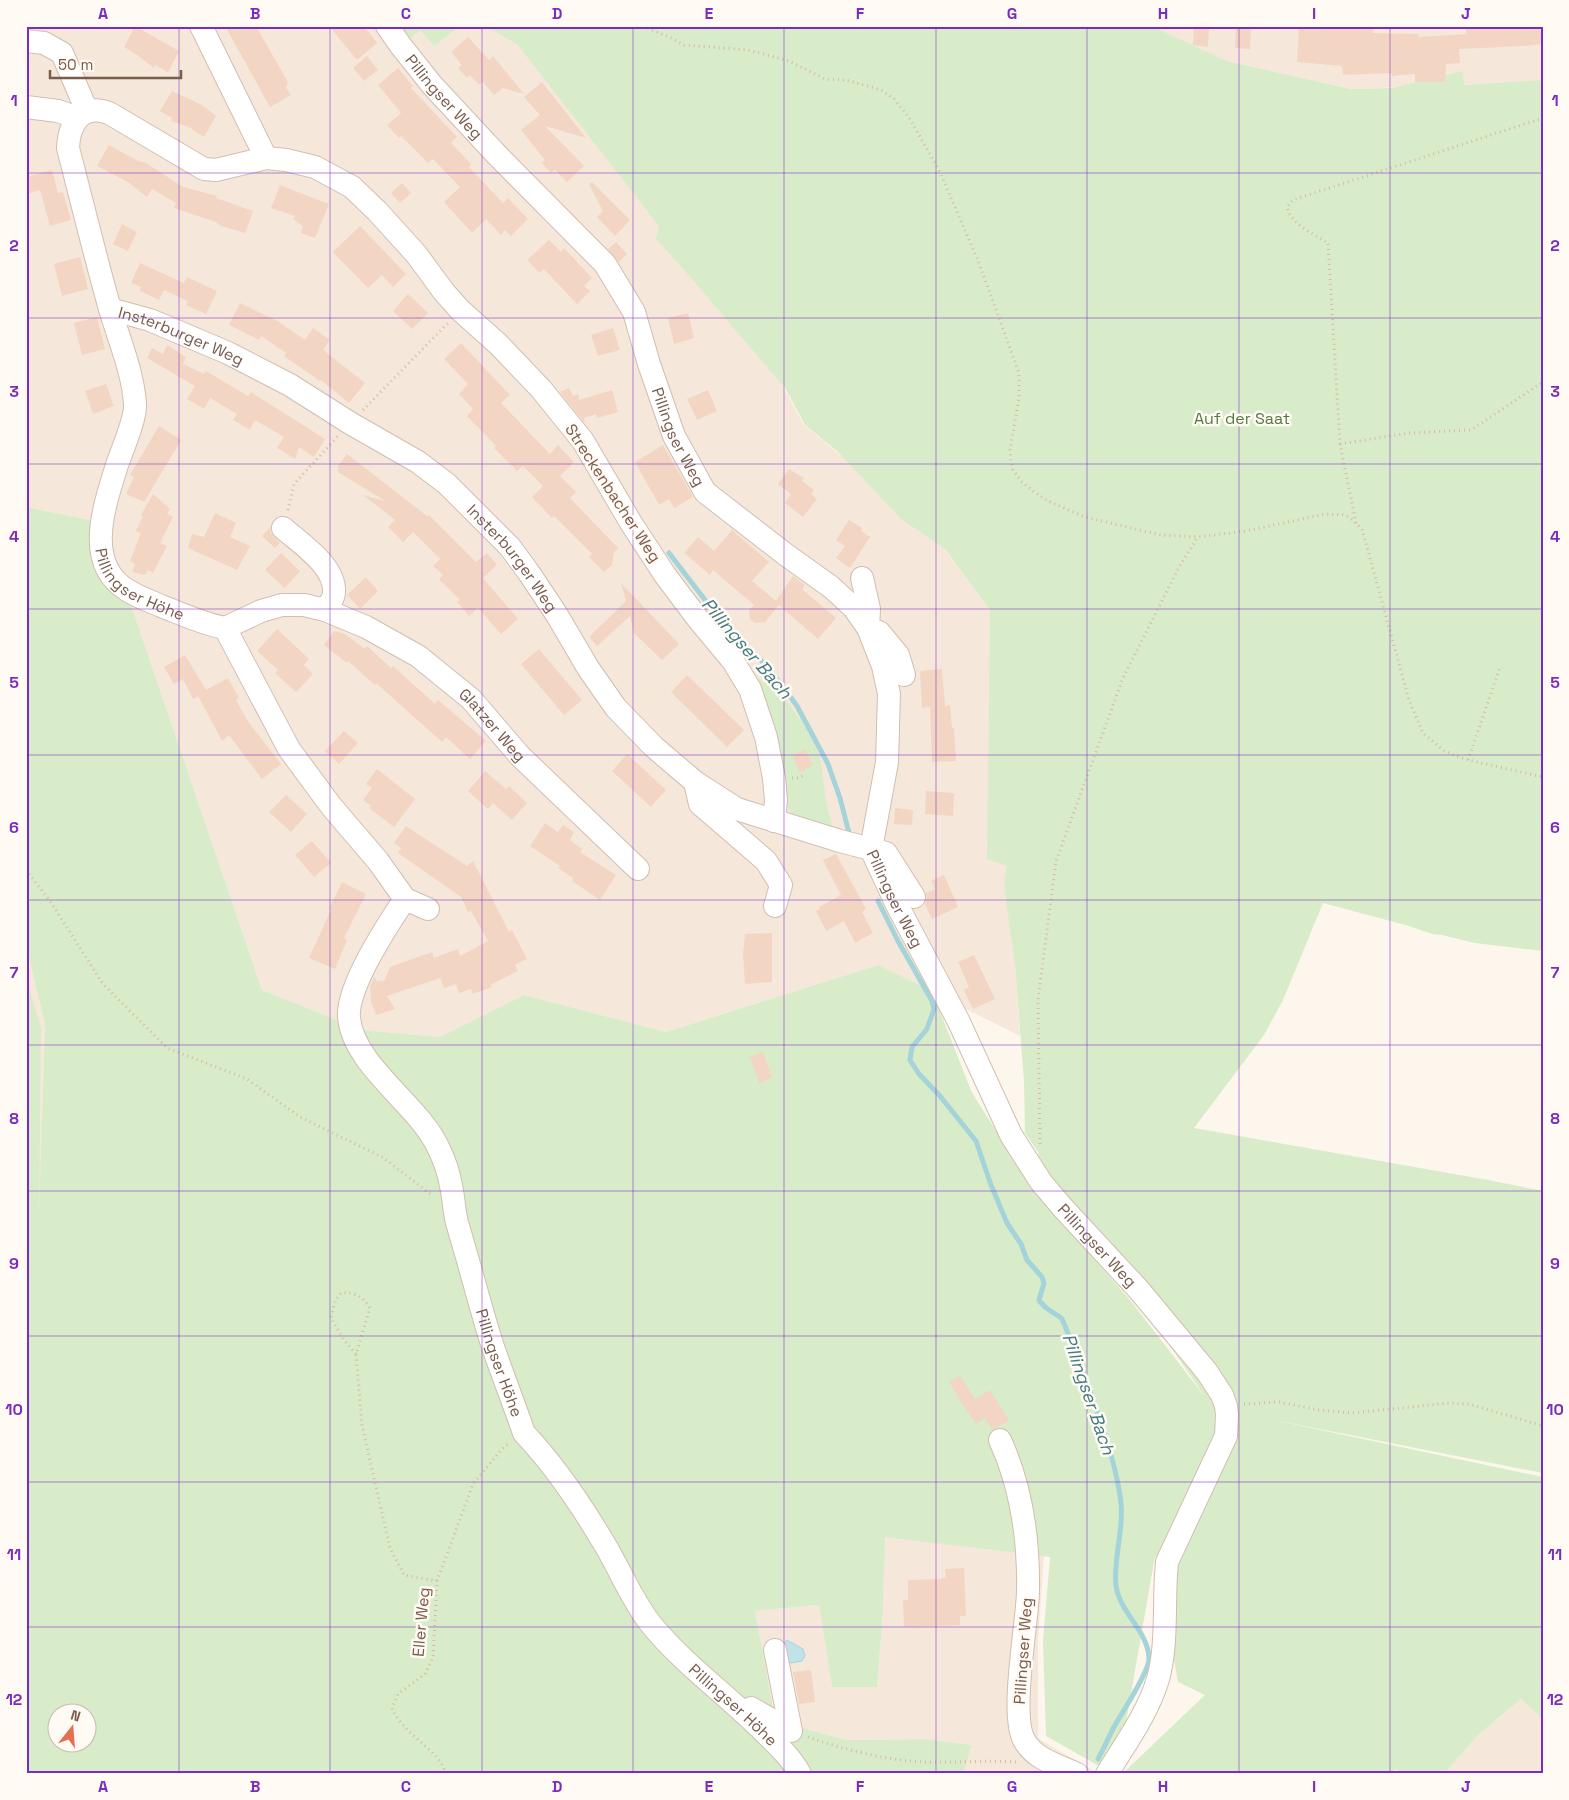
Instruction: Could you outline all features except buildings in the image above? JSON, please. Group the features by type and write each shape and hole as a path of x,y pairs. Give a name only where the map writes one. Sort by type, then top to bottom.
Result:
{"street":[{"path":"26,107 83,114 104,111 204,169 216,170 266,158 200,26"},
{"name":"Pillingser Weg","path":"388,26 400,46 432,85 497,156 605,264 634,312 649,364 674,436 705,492 832,587 854,608 868,628 883,666 889,694 887,762 871,849 897,905 958,1020 1011,1135 1041,1182 1139,1290 1186,1346 1217,1388 1226,1406 1228,1427 1223,1445 1168,1562 1162,1658 1158,1678 1139,1721 1107,1774"},
{"path":"26,40 44,43 62,53 83,114"},
{"name":"Pillingser Höhe","path":"83,114 69,131 68,148 110,309 132,381 136,406 101,522 104,564 126,589 145,599 209,625 225,628"},
{"name":"Streckenbacher Weg","path":"266,158 286,160 315,167 352,187 377,211 416,254 460,310 498,344 541,389 583,441 631,523 665,575 738,668 750,689 766,737 775,785 774,822"},
{"name":"Insterburger Weg","path":"110,309 150,320 228,353 290,384 350,423 418,462 447,484 510,547 558,615 588,668 616,708 654,747 695,782 737,809 840,842 886,853 914,897"},
{"path":"285,522 325,565 333,579 335,595 325,610"},
{"path":"862,578 869,609 868,628 879,632 898,655 904,675"},
{"name":"Glatzer Weg","path":"225,628 261,610 282,605 304,605 325,610 366,626 418,656 471,699 520,756 638,869"},
{"path":"225,628 265,707 289,749 331,806 378,861 405,899 428,909"},
{"path":"695,782 700,804 766,861 781,885 775,906"},
{"name":"Pillingser Höhe","path":"405,899 380,937 350,1002 349,1016 352,1031 357,1044 369,1062 426,1126 444,1161 451,1186 454,1211 493,1346 524,1433 586,1514 635,1601 650,1622 671,1646 786,1753 800,1774"},
{"name":"Pillingser Weg","path":"1000,1440 1010,1463 1020,1498 1028,1543 1028,1592 1020,1689 1020,1730 1029,1748 1035,1754 1078,1774"},
{"path":"775,1650 792,1731"},
{"path":"717,1689 792,1731"}],"path":[{"path":"643,26 684,45 707,48 739,48 765,54 789,62 825,79 845,80 883,91 908,116 938,168 986,280 1019,373 1019,398 1010,450 1013,470 1022,482 1048,501 1086,518 1161,535 1198,537 1246,531 1325,514 1343,515 1362,529 1409,700 1423,733 1442,750 1468,760 1543,777"},
{"path":"1356,523 1340,444 1328,243 1296,222 1289,214 1288,208 1293,200 1543,118"},
{"path":"285,522 294,484 350,423 460,310"},
{"path":"1340,444 1409,433 1471,430 1543,382"},
{"path":"1041,1182 1038,1000 1056,861 1123,678 1179,567 1198,537"},
{"path":"1468,760 1500,667"},
{"path":"26,870 50,901 103,984 167,1048 247,1079 300,1117 382,1156 454,1211"},
{"path":"356,1354 343,1340 331,1318 335,1300 341,1293 353,1292 365,1301 370,1308 356,1354 362,1425 390,1548 404,1575 437,1581"},
{"path":"1226,1406 1279,1402 1319,1410 1352,1413 1449,1403 1469,1404 1543,1426"},
{"name":"Eller Weg","path":"446,1774 437,1758 395,1717 392,1708 398,1694 425,1674 433,1658 437,1581 473,1484 501,1450 524,1433"},
{"path":"792,1731 846,1748 924,1762 1017,1762"}],"shaded area":[{"path":"26,26 417,26 434,46 460,26 516,26 705,244 804,425 929,528 1035,670 1015,966 1020,1036 878,965 666,1032 524,995 440,1037 362,1030 262,990 131,605 111,591 99,578 92,561 89,546 90,520 26,507"},
{"path":"1150,26 1543,26 1543,80 1514,83 1351,89 1227,61"},
{"path":"26,946 45,1024 38,1263 26,1263"},
{"path":"884,1536 1044,1556 1038,1640 1038,1737 1099,1774 963,1774 972,1745 924,1739 847,1740 809,1730 774,1713 755,1611 819,1605 832,1687 877,1686 883,1612"},
{"path":"1521,1699 1543,1720 1543,1774 1444,1774 1478,1735"}],"green space":[{"path":"399,26 460,26 434,46 420,30 409,39"},
{"name":"Auf der Saat","path":"485,26 1159,26 1160,30 1227,61 1351,89 1392,88 1463,71 1464,85 1543,80 1543,951 1475,943 1432,934 1323,903 1283,1000 1264,1035 1194,1128 1543,1191 1543,1473 1269,1419 1543,1477 1543,1720 1521,1699 1478,1735 1444,1774 1411,1774 1395,1770 1394,1774 1122,1774 1205,1695 1178,1682 1155,1556 1117,1774 1113,1774 1046,1736 1043,1641 1050,1557 885,1537 883,1612 877,1687 832,1687 819,1605 755,1611 774,1713 809,1730 847,1740 924,1739 972,1745 963,1774 26,1774 26,977 41,1028 39,1215 45,1024 26,946 26,507 90,520 90,550 94,568 98,577 111,592 131,605 262,990 362,1030 440,1037 524,995 666,1032 878,965 932,991 972,1093 1036,1193 1130,1300 1205,1397 1071,1200 1051,1179 1038,1152 1025,1133 1024,1081 1015,966 1004,885 1007,866 987,859 990,610 945,549 901,519 838,452 805,425 785,388 656,239 659,226 517,44"},
{"path":"753,676 778,689 805,726 820,756 826,801 834,835 794,819 785,803"}],"water":[{"path":"787,1640 803,1649 805,1656 802,1661 791,1663 786,1660 784,1644"}],"waterway":[{"name":"Pillingser Bach","path":"669,553 725,626 739,642 759,658 797,706 828,764 840,798 849,833"},
{"name":"Pillingser Bach","path":"878,901 932,1001 934,1009 927,1029 912,1047 910,1060 919,1074 940,1096 976,1141 991,1185 1007,1223 1021,1244 1027,1260 1042,1277 1044,1283 1039,1300 1046,1308 1062,1319 1094,1401 1114,1466 1122,1513 1115,1576 1116,1586 1123,1605 1144,1639 1149,1658 1141,1681 1115,1725 1098,1759"}]}
